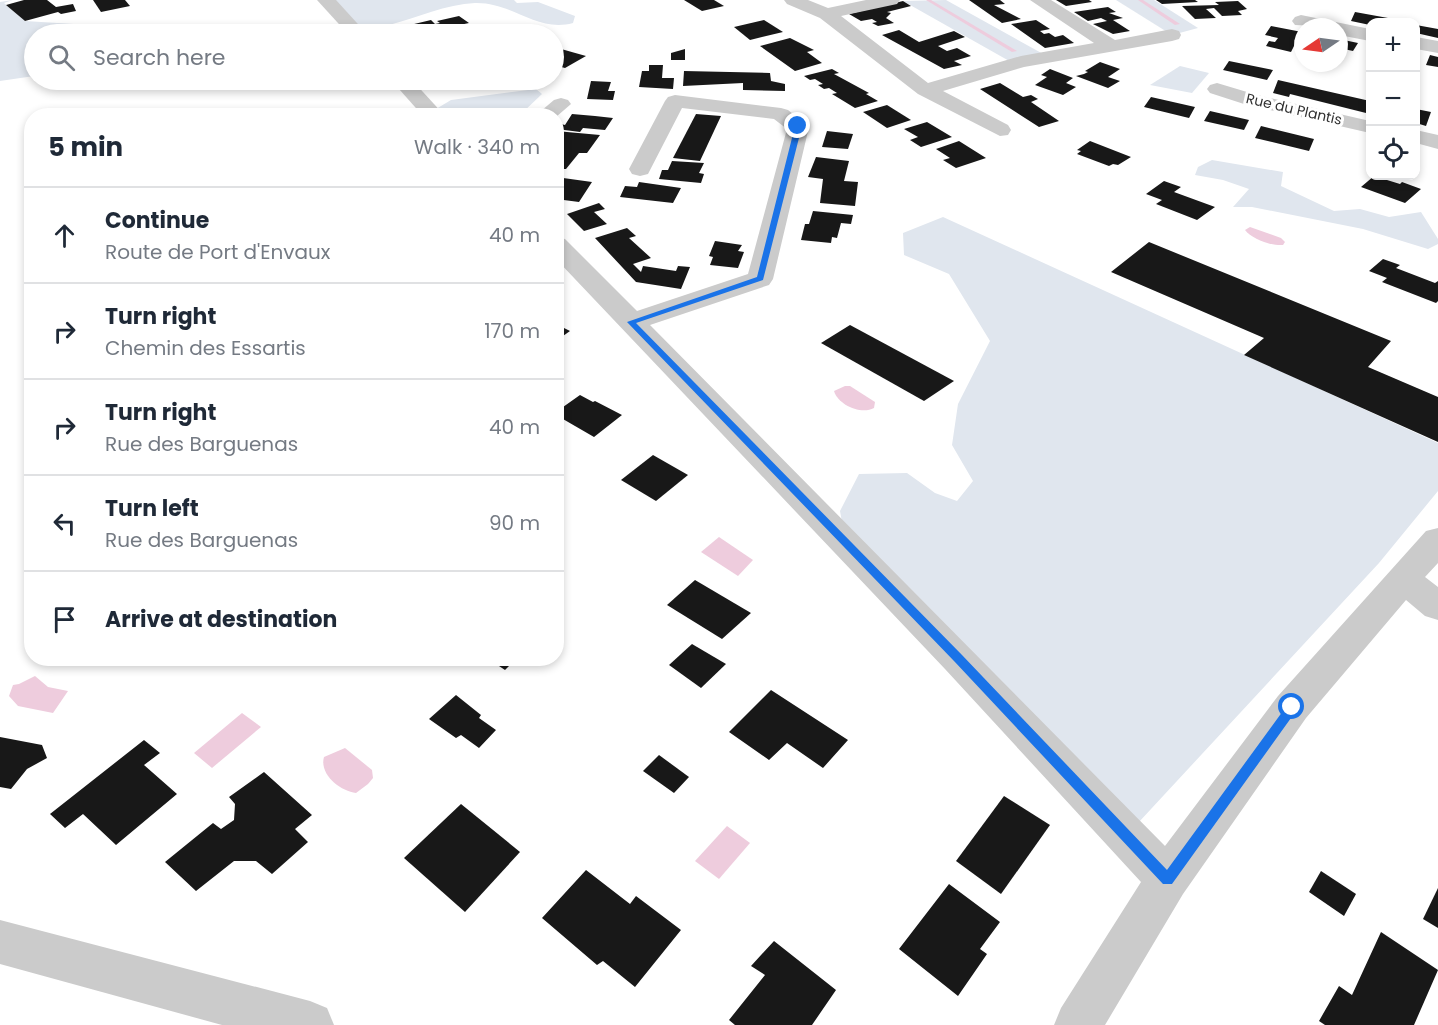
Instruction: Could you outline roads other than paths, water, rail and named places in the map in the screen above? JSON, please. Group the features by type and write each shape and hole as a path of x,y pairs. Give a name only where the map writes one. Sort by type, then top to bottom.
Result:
{"street":[{"path":"326,0 349,24"},
{"path":"793,0 825,15 925,90 1000,130"},
{"path":"825,15 891,0"},
{"path":"1039,0 1110,45"},
{"path":"1348,31 1366,34"},
{"path":"925,90 1021,62 1172,35"},
{"path":"1420,44 1438,47"},
{"name":"Rue du Plantis","path":"1217,89 1251,100 1367,126"},
{"path":"410,90 427,108"},
{"path":"631,322 760,279 798,126 781,114 675,101 640,169"},
{"path":"1420,138 1438,142"},
{"path":"564,252 966,666 1167,879"},
{"path":"1078,1025 1167,879 1292,707 1438,540"},
{"path":"1404,580 1438,606"},
{"path":"0,942 310,1025"}],"waterway":[{"path":"928,0 1014,51"},
{"path":"1140,0 1177,24"}]}
